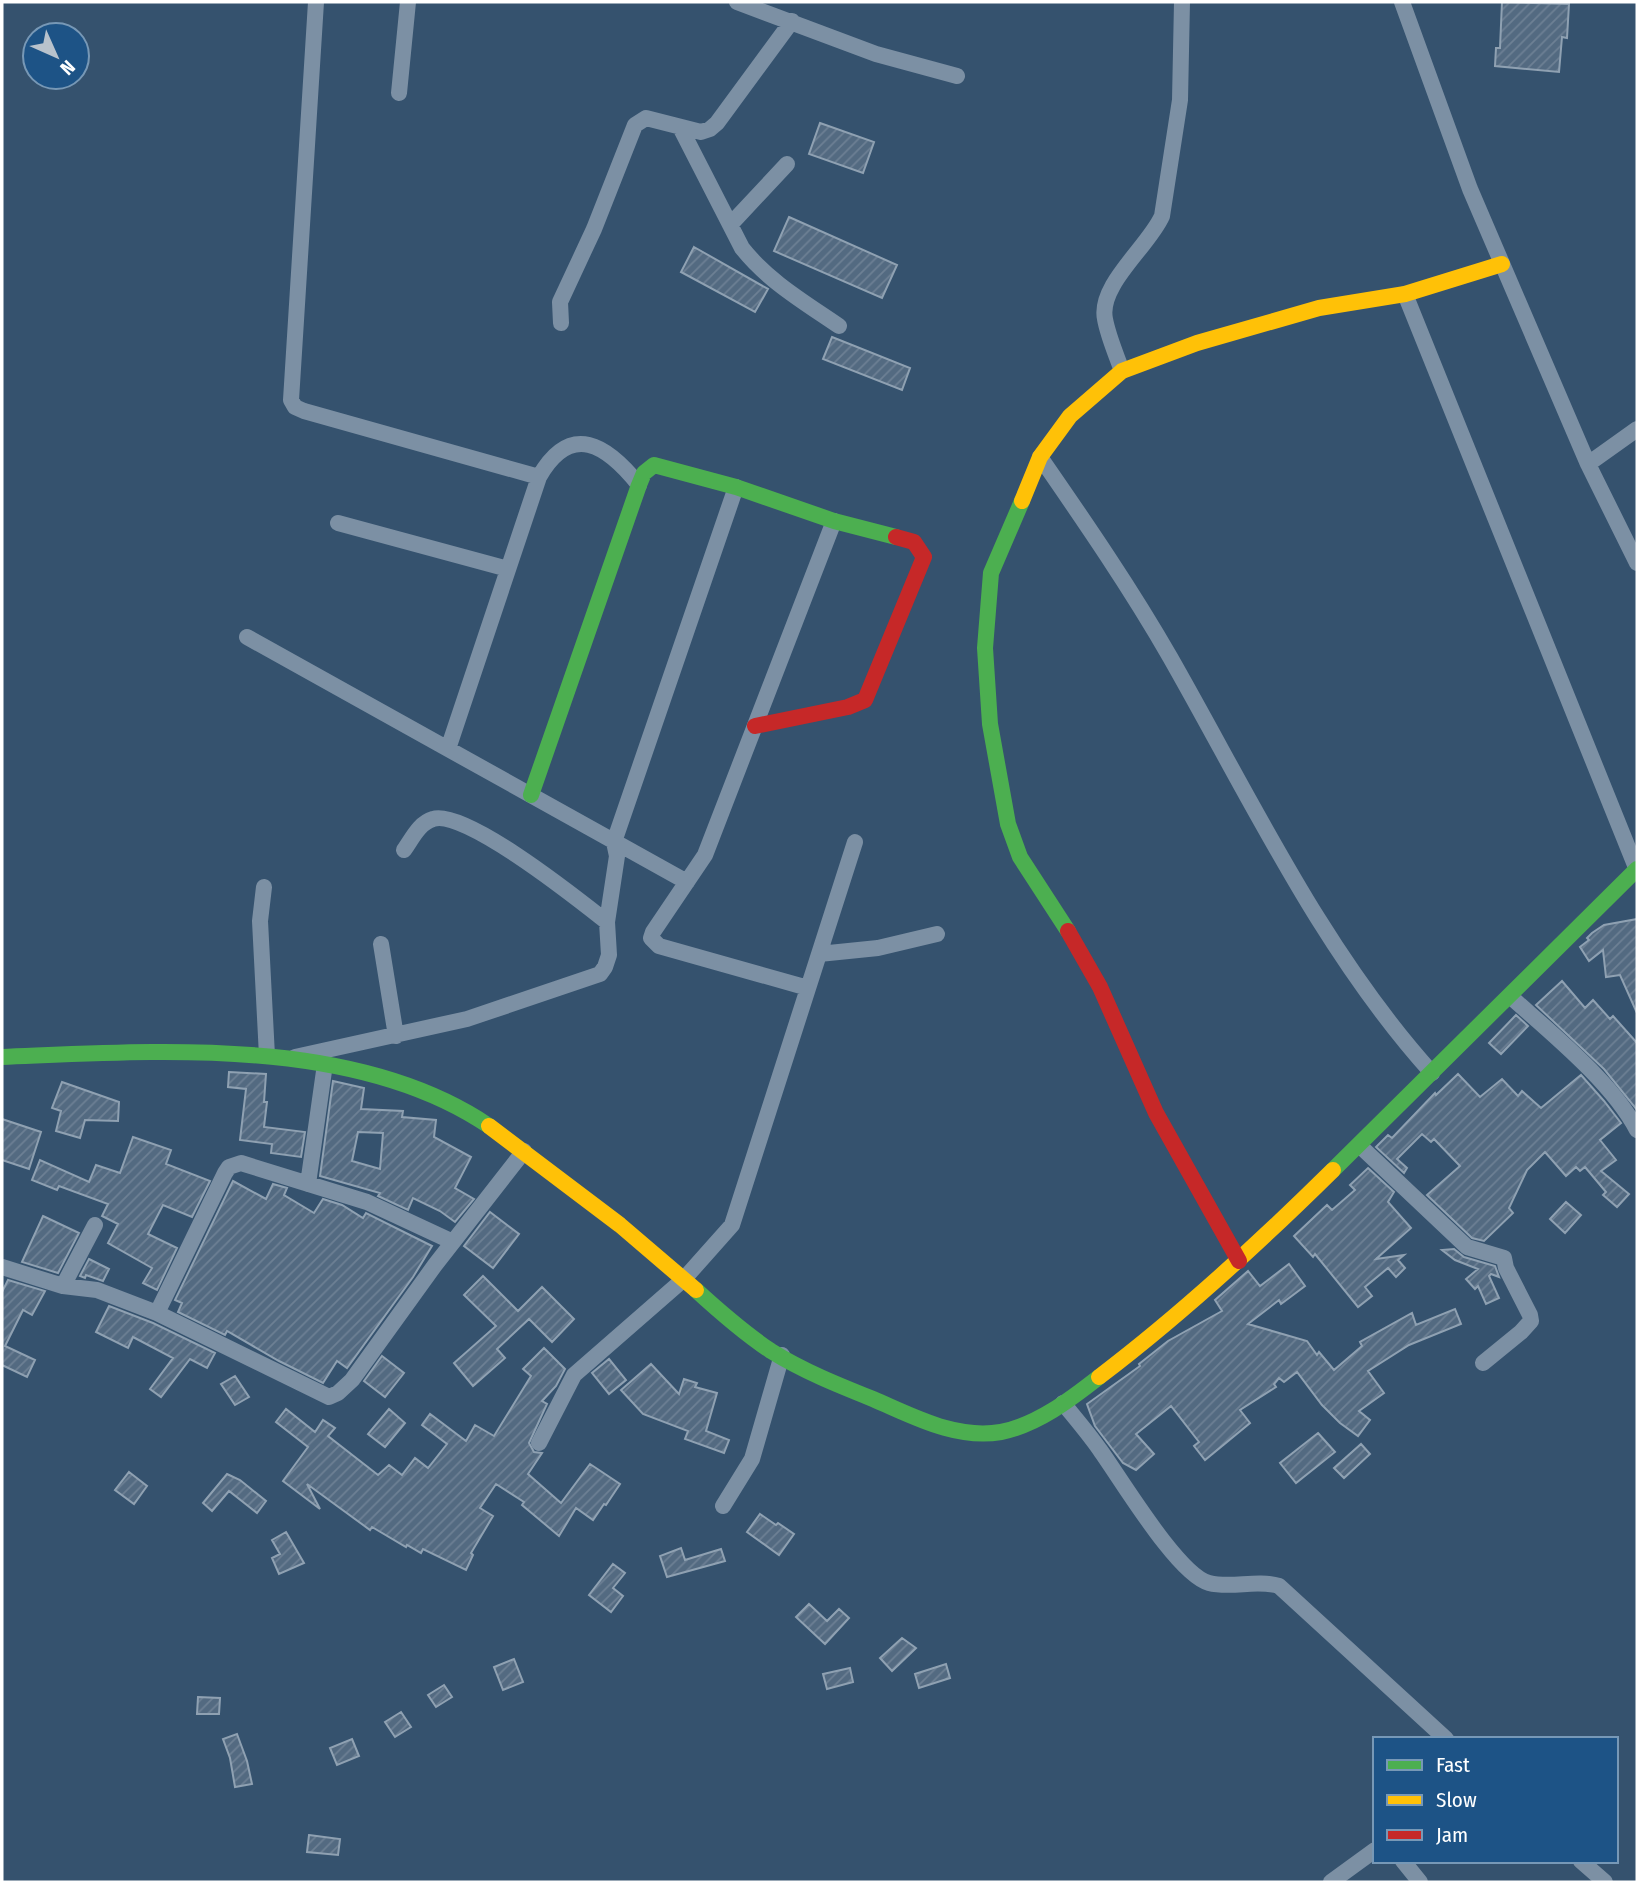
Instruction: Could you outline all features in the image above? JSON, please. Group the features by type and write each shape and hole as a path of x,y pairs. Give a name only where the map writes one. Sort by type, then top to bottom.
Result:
{"street":[{"path":"316,2 291,400 295,407 304,411 539,477"},
{"path":"398,93 408,2"},
{"path":"737,2 876,54 957,76"},
{"path":"1122,371 1104,317 1105,303 1110,289 1157,229 1162,216 1180,100 1182,2"},
{"path":"1402,2 1470,189 1588,464 1637,563"},
{"path":"561,323 560,302 594,229 635,125 646,118 701,132 709,129 717,123 792,21"},
{"path":"680,127 742,248 764,273 839,326"},
{"path":"730,225 787,164"},
{"path":"1239,1261 1156,1113 1100,987 1078,946 1020,857 1008,824 989,711 985,648 991,573 1041,457 1070,416 1122,371 1198,343 1319,308 1405,294 1502,264"},
{"path":"2,1057 112,1053 267,1056 368,1073 431,1094 485,1123 684,1279 756,1341 820,1377 943,1429 994,1433 1018,1427 1063,1404 1183,1311 1239,1261 1511,997 1637,870 1405,294"},
{"path":"1588,464 1637,429"},
{"path":"447,748 539,477 549,461 564,449 579,443 598,446 616,459 639,485"},
{"path":"1041,457 1168,653 1333,944 1395,1033 1432,1073"},
{"path":"531,795 639,485 648,468 661,465 736,487 834,521 914,542 924,557 865,700 848,707 755,726"},
{"path":"288,1058 467,1019 600,974 609,955 607,922 617,856 614,842 736,487"},
{"path":"808,988 659,946 651,938 705,855 834,521"},
{"path":"338,523 508,569"},
{"path":"247,636 687,882"},
{"path":"404,850 419,828 430,819 452,818 546,874 607,922"},
{"path":"539,1443 574,1375 684,1279 725,1235 737,1213 855,842"},
{"path":"264,887 260,921 267,1056"},
{"path":"819,954 878,948 937,934"},
{"path":"381,944 396,1036"},
{"path":"1511,997 1579,1058 1630,1116 1637,1130"},
{"path":"309,1184 325,1064"},
{"path":"1359,1145 1467,1247 1504,1258 1531,1321 1483,1363"},
{"path":"2,1267 63,1286 97,1290 157,1313 329,1397 338,1393 352,1380 453,1242 524,1151"},
{"path":"157,1313 229,1167 241,1163 368,1202 453,1242"},
{"path":"63,1286 94,1225"},
{"path":"723,1506 752,1459 782,1355"},
{"path":"1063,1404 1100,1449 1144,1515 1191,1574 1208,1583 1279,1586 1444,1737"},
{"path":"1331,1882 1373,1851"},
{"path":"1405,1863 1420,1882"},
{"path":"1583,1863 1605,1882"}],"building":[{"path":"1502,2 1569,4 1567,38 1562,37 1559,72 1495,66 1496,48 1500,48"},
{"path":"820,123 874,142 863,173 809,154"},
{"path":"789,217 897,265 882,298 774,251"},
{"path":"694,247 768,289 755,312 681,272"},
{"path":"832,337 910,368 902,390 823,359"},
{"path":"1637,919 1637,1013 1620,975 1606,977 1603,950 1589,961 1580,947 1589,940 1587,938 1592,933 1604,925"},
{"path":"1562,981 1585,1008 1593,1000 1610,1019 1613,1016 1637,1043 1637,1110 1604,1069 1536,1005"},
{"path":"1516,1015 1528,1026 1501,1054 1489,1043"},
{"path":"229,1072 266,1074 264,1127 305,1132 301,1157 271,1153 272,1144 240,1140 246,1089 228,1087"},
{"path":"1458,1074 1480,1097 1502,1079 1518,1096 1522,1091 1541,1108 1581,1075 1621,1123 1600,1140 1616,1160 1601,1171 1629,1194 1617,1207 1603,1195 1606,1192 1585,1167 1580,1171 1576,1167 1566,1176 1545,1152 1527,1170 1509,1208 1513,1213 1484,1241 1472,1238 1427,1195 1460,1166 1434,1139 1431,1142 1422,1134 1397,1159 1407,1168 1404,1173 1376,1147 1388,1135 1392,1138 1435,1093 1436,1095"},
{"path":"333,1081 364,1088 361,1109 403,1111 402,1117 436,1120 434,1137 471,1157 455,1188 474,1199 455,1222 440,1211 413,1198 408,1210 378,1196 380,1193 320,1176","holes":["358,1132 383,1133 380,1169 352,1161"]},
{"path":"62,1082 119,1102 118,1121 85,1120 80,1138 56,1131 61,1111 52,1108"},
{"path":"2,1119 41,1132 29,1169 2,1160"},
{"path":"133,1137 171,1150 166,1164 210,1181 192,1217 163,1205 148,1234 177,1248 157,1290 143,1283 152,1268 108,1243 118,1224 102,1216 108,1204 59,1186 57,1190 32,1180 40,1160 89,1182 96,1165 120,1173"},
{"path":"1368,1168 1394,1192 1388,1202 1411,1228 1376,1259 1404,1255 1398,1260 1405,1268 1396,1277 1388,1268 1365,1287 1372,1296 1358,1307 1315,1254 1313,1257 1294,1236 1327,1205 1332,1210 1355,1190 1350,1185"},
{"path":"233,1181 266,1199 273,1184 287,1188 284,1195 314,1213 323,1199 342,1205 363,1218 366,1213 432,1246 413,1277 347,1368 337,1361 323,1383 227,1331 225,1335 178,1312 182,1303 175,1300"},
{"path":"1566,1202 1581,1215 1565,1233 1550,1219"},
{"path":"490,1212 519,1234 493,1268 464,1246"},
{"path":"43,1216 79,1233 58,1273 22,1262"},
{"path":"1454,1249 1464,1257 1495,1266 1499,1277 1491,1274 1489,1276 1499,1298 1486,1304 1478,1286 1475,1289 1466,1279 1478,1269 1455,1260 1442,1250"},
{"path":"89,1259 109,1269 103,1281 86,1275 85,1278 80,1276"},
{"path":"1289,1264 1305,1286 1281,1304 1279,1300 1248,1324 1307,1341 1317,1355 1319,1352 1334,1370 1362,1346 1360,1342 1412,1313 1416,1325 1455,1309 1461,1324 1409,1345 1368,1371 1384,1393 1359,1411 1370,1420 1358,1436 1322,1405 1297,1372 1284,1382 1279,1378 1274,1384 1276,1387 1240,1410 1250,1423 1205,1460 1194,1446 1199,1442 1171,1406 1136,1434 1154,1454 1136,1470 1123,1463 1095,1426 1087,1404 1140,1366 1139,1364 1168,1341 1222,1311 1215,1300 1248,1271 1260,1286"},
{"path":"483,1276 518,1311 542,1287 574,1319 552,1342 529,1319 497,1349 505,1358 473,1386 454,1363 496,1326 464,1295"},
{"path":"8,1280 45,1291 32,1315 23,1310 5,1346 35,1360 27,1377 2,1365 2,1292"},
{"path":"109,1306 153,1323 215,1353 207,1368 190,1359 161,1397 150,1389 173,1358 133,1337 128,1348 96,1332"},
{"path":"544,1348 565,1369 556,1386 542,1401 547,1404 529,1443 534,1452 542,1453 528,1474 561,1503 590,1464 620,1484 593,1520 576,1508 559,1536 522,1505 524,1502 496,1484 480,1508 493,1516 471,1553 473,1555 466,1570 423,1549 421,1553 407,1545 406,1547 372,1527 370,1530 307,1484 320,1509 283,1481 308,1447 276,1422 286,1409 315,1432 323,1420 335,1428 328,1436 378,1475 389,1465 402,1475 415,1458 428,1468 447,1444 422,1425 430,1414 466,1441 475,1425 494,1436 531,1376 523,1369"},
{"path":"382,1356 404,1373 385,1397 364,1381"},
{"path":"609,1359 626,1380 609,1394 592,1373"},
{"path":"651,1364 679,1394 684,1379 697,1383 695,1387 717,1393 706,1431 729,1440 724,1453 685,1439 688,1431 643,1414 621,1390"},
{"path":"235,1376 249,1397 235,1405 221,1384"},
{"path":"389,1409 405,1423 385,1447 368,1434"},
{"path":"1318,1433 1335,1452 1296,1483 1280,1463"},
{"path":"1361,1444 1370,1454 1344,1478 1334,1468"},
{"path":"129,1472 147,1486 134,1504 115,1490"},
{"path":"227,1474 240,1480 266,1501 257,1513 229,1491 212,1511 203,1503"},
{"path":"760,1514 794,1534 779,1555 747,1532"},
{"path":"286,1532 304,1563 279,1574 272,1558 280,1554 272,1540"},
{"path":"681,1548 685,1560 721,1549 725,1561 667,1577 660,1556"},
{"path":"613,1564 625,1573 613,1588 623,1596 611,1612 589,1595"},
{"path":"809,1604 827,1621 839,1609 849,1618 825,1644 796,1617"},
{"path":"902,1638 916,1648 892,1671 880,1658"},
{"path":"514,1659 523,1682 503,1690 494,1667"},
{"path":"946,1664 950,1678 919,1688 915,1674"},
{"path":"850,1668 853,1682 827,1689 823,1674"},
{"path":"444,1685 452,1697 436,1707 428,1695"},
{"path":"198,1697 220,1698 219,1714 197,1714"},
{"path":"401,1712 411,1727 395,1737 385,1722"},
{"path":"237,1734 252,1784 235,1787 230,1758 223,1739"},
{"path":"352,1739 359,1756 337,1765 330,1748"},
{"path":"309,1835 340,1839 338,1855 307,1852"}],"traffic: fast":[{"path":"531,795 639,485 644,473 654,465 736,487 834,521 896,537"},
{"path":"1022,501 991,573 985,648 990,724 1008,824 1020,857 1068,931"},
{"path":"1333,1170 1637,869"},
{"path":"2,1057 188,1052 253,1055 317,1063 378,1076 436,1097 489,1126"},
{"path":"696,1290 742,1330 783,1358 834,1383 951,1430 984,1434 1028,1424 1053,1410 1099,1377"}],"traffic: slow":[{"path":"1022,501 1040,457 1070,416 1122,371 1197,343 1319,308 1405,294 1502,264"},
{"path":"489,1126 620,1225 696,1290"},
{"path":"1099,1377 1219,1277 1333,1170"}],"traffic: jam":[{"path":"755,726 848,707 865,700 924,557 914,542 896,537"},
{"path":"1068,931 1100,987 1156,1113 1239,1261"}]}
